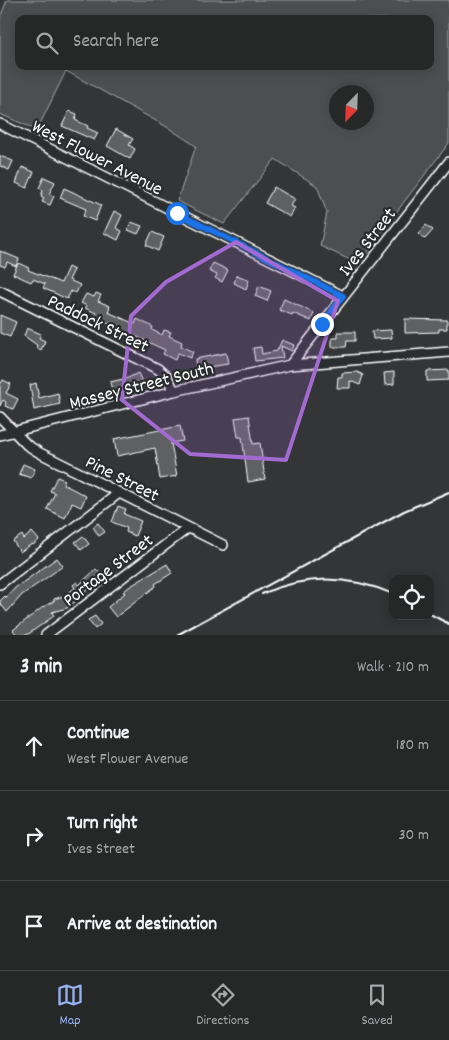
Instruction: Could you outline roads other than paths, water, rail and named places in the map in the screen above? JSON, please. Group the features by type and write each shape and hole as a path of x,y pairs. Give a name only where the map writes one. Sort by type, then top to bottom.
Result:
{"street":[{"name":"West Flower Avenue","path":"0,124 343,296"},
{"name":"Ives Street","path":"290,365 449,162"},
{"name":"Paddock Street","path":"0,291 158,369 167,377 174,392"},
{"name":"Massey Street South","path":"0,435 290,365 449,352"},
{"name":"Pine Street","path":"0,418 27,445 40,453 223,545"},
{"path":"0,584 119,493"},
{"name":"Portage Street","path":"46,635 188,528"}],"railway":[{"path":"177,635 404,511 449,492"},
{"path":"262,594 278,587 295,583 328,579 360,583 389,592"},
{"path":"434,616 449,624"}]}
